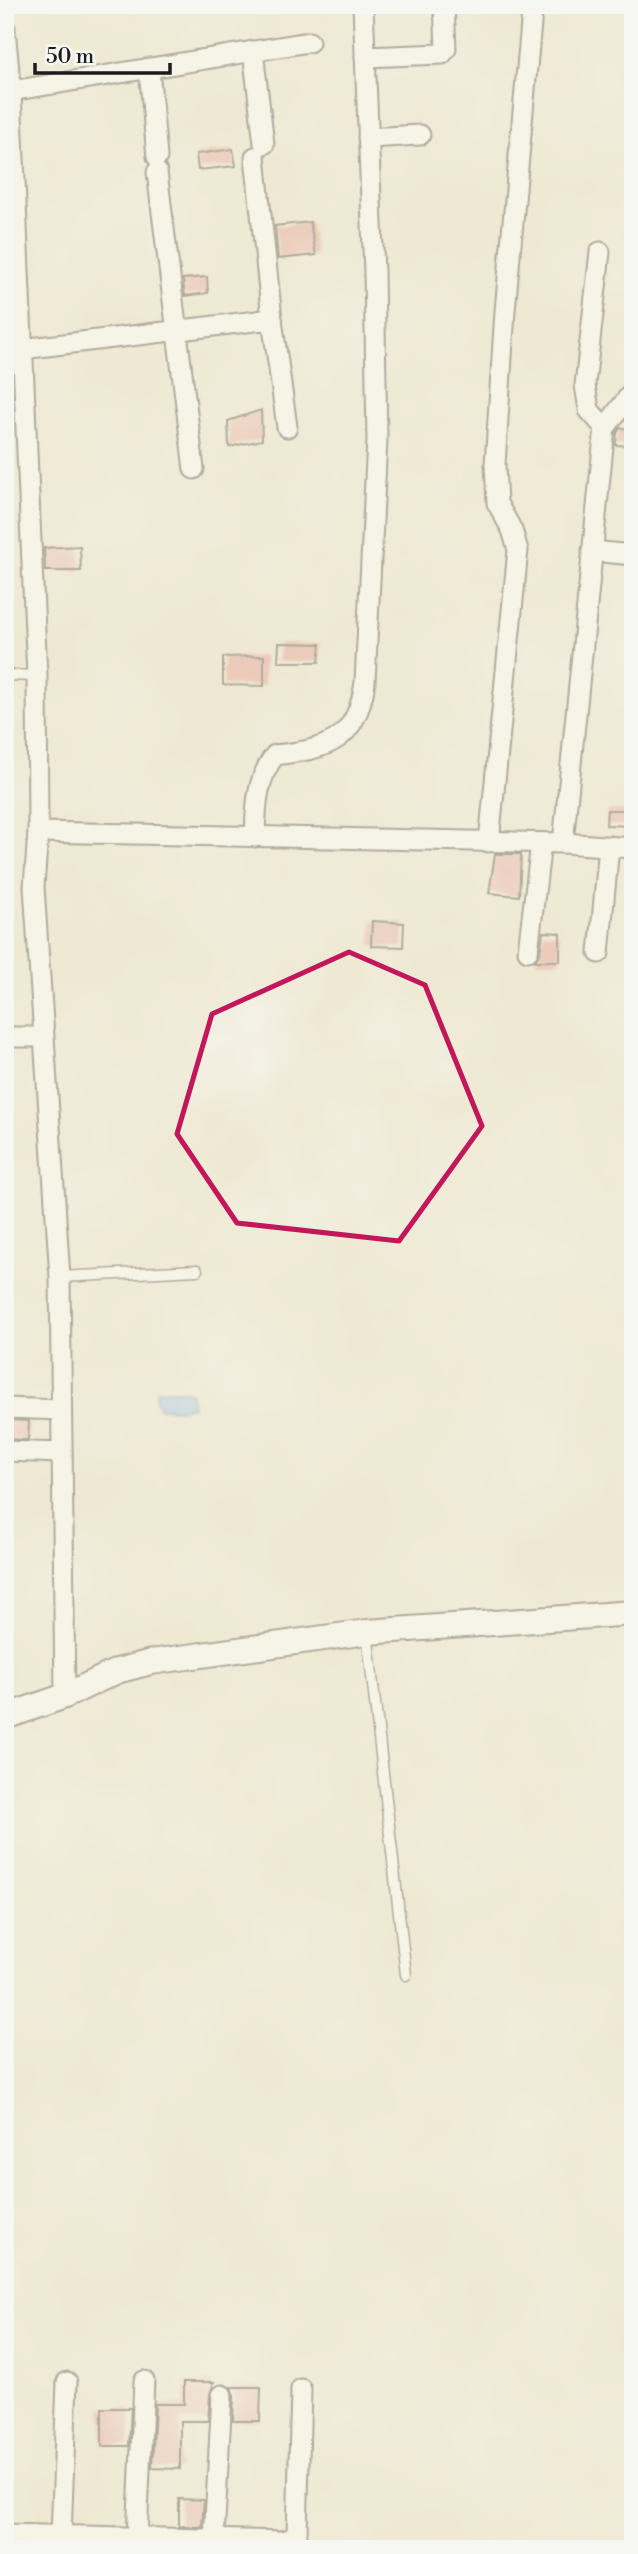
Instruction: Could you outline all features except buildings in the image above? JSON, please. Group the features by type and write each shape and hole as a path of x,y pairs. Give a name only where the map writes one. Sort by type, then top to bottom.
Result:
{"street":[{"path":"255,837 257,794 267,767 275,755 332,743 350,727 361,707 372,569 377,440 374,272 363,5"},
{"path":"365,57 442,54 446,49 444,5"},
{"path":"489,842 518,550 512,530 496,503 496,452 519,152 533,12 537,5"},
{"path":"5,29 11,91 13,349 37,676 38,832 34,887 60,1277 65,1696"},
{"path":"11,91 309,43"},
{"path":"253,51 272,319 287,428"},
{"path":"149,68 157,164 194,469"},
{"path":"368,138 420,135"},
{"path":"600,253 585,385 589,410 606,428"},
{"path":"13,349 272,319"},
{"path":"564,844 606,428 633,391"},
{"path":"592,551 633,555"},
{"path":"38,832 541,843 633,848"},
{"path":"528,951 541,843"},
{"path":"598,953 609,846"},
{"path":"5,1037 43,1037"},
{"path":"5,1408 61,1410"},
{"path":"5,1451 62,1453"},
{"path":"5,1717 65,1696 117,1671 151,1662 367,1632 633,1613"},
{"path":"137,2537 144,2381"},
{"path":"61,2535 67,2382"},
{"path":"5,2534 281,2541 290,2539 297,2534 301,2389"},
{"path":"214,2539 222,2395"}],"lane":[{"path":"5,675 37,676"},
{"path":"60,1277 197,1270"},
{"path":"367,1632 406,1975"}],"highlighted area":[{"path":"349,952 425,985 482,1126 399,1241 237,1223 177,1134 212,1014"}],"water":[{"path":"157,1390 190,1392 192,1406 182,1409 160,1408 155,1399"}]}
